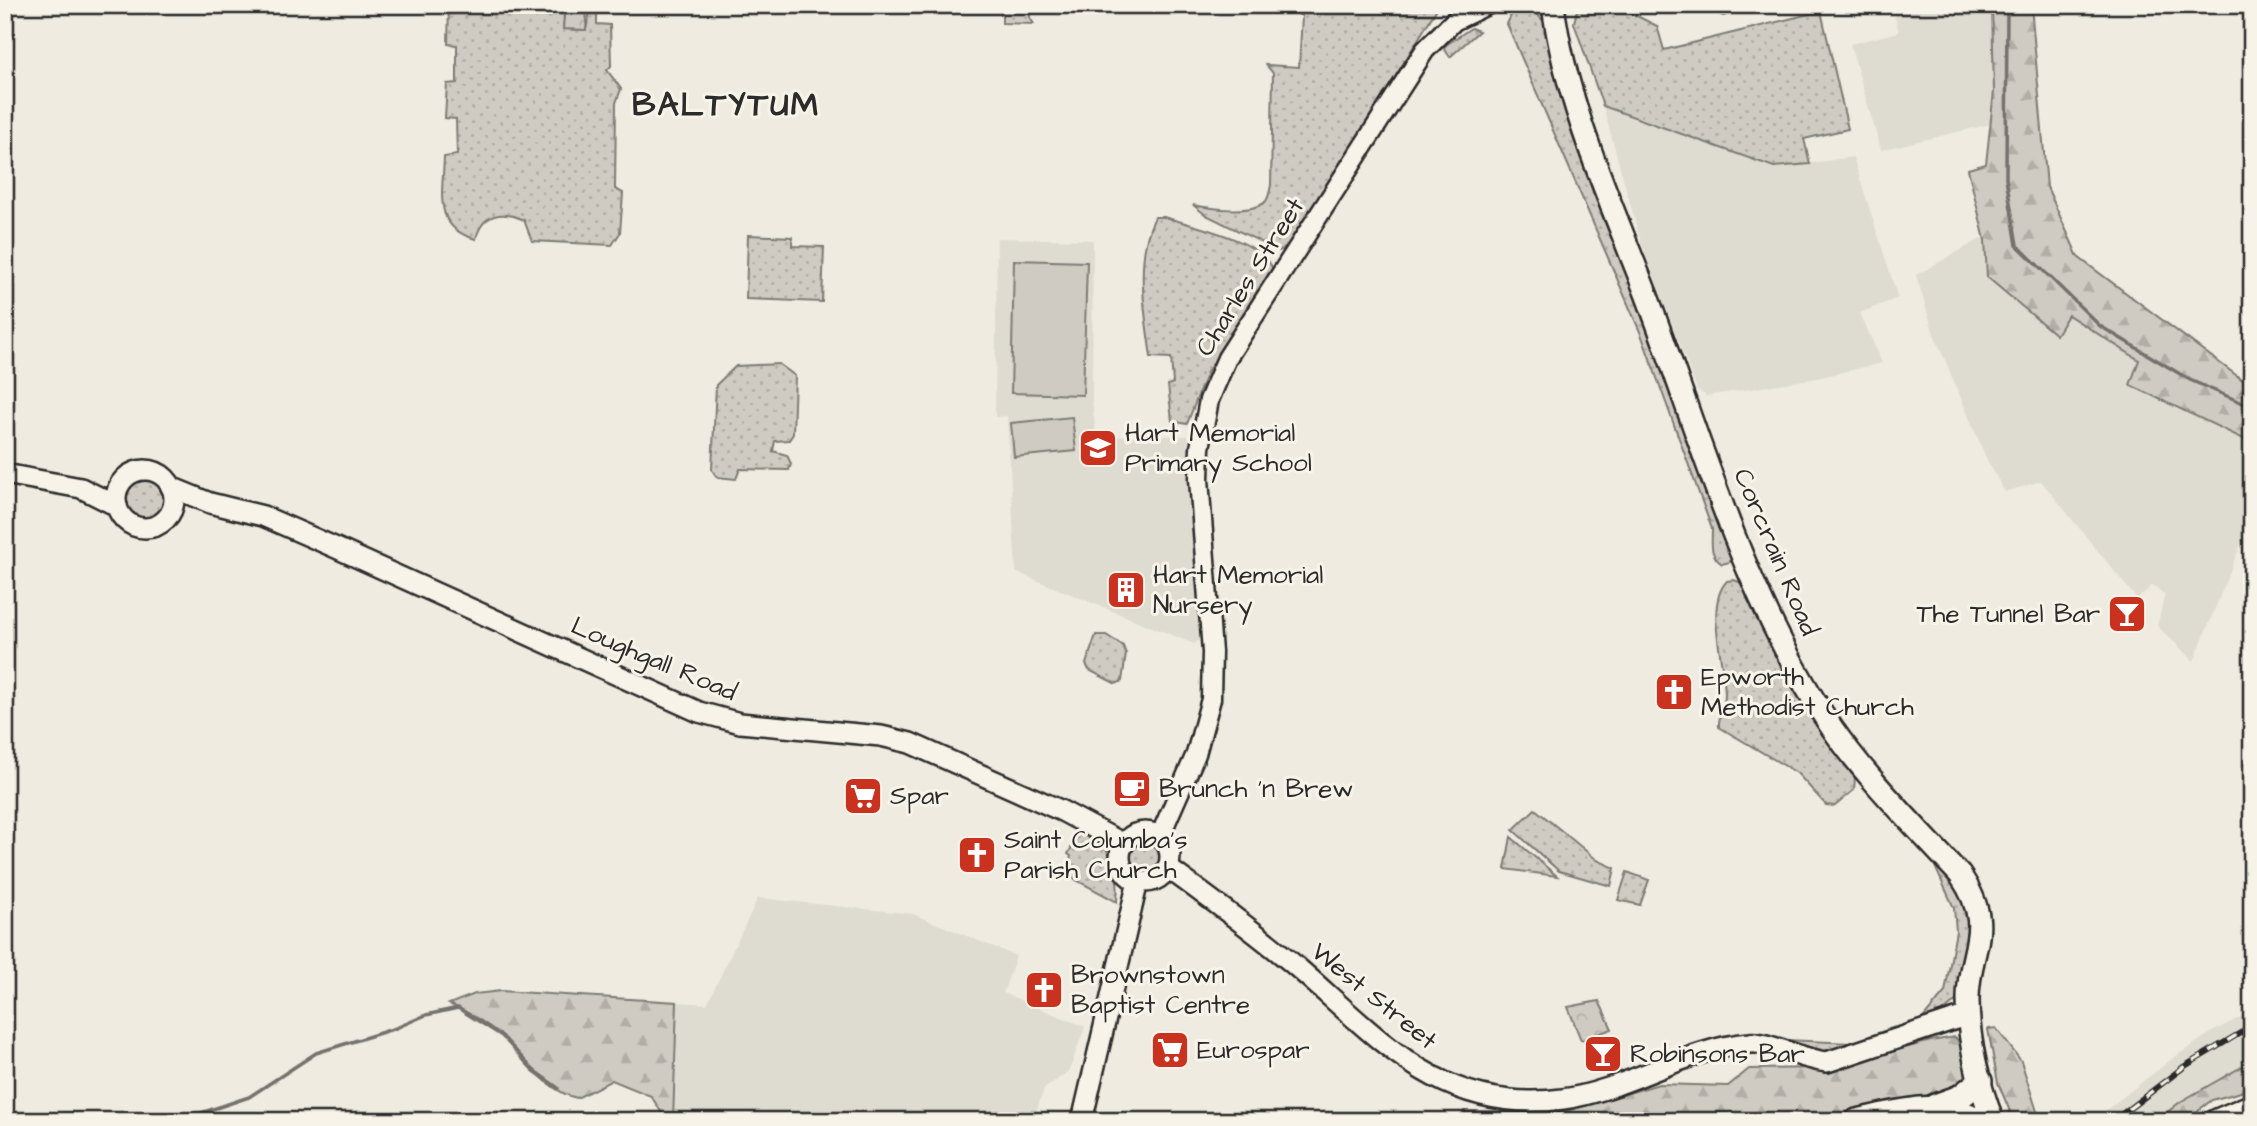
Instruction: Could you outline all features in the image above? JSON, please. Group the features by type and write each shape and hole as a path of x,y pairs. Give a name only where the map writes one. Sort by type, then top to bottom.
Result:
{"highway":[{"path":"1878,1119 1932,1107 1960,1097 1980,1081"},
{"path":"2217,1121 2252,1106"},
{"path":"1932,1107 1986,1117"}],"main road":[{"name":"Corcrain Road","path":"1553,5 1565,70 1592,151 1732,527 1779,639 1832,728 1960,875 1973,896 1979,917 1978,949 1968,995 1968,1015 1986,1117"},
{"path":"81,488 125,479 141,471 150,471 166,479 171,487 174,505 171,513 158,526 140,528 124,519 117,506 119,487 125,479"},
{"path":"5,474 81,488 117,506"},
{"name":"Loughgall Road","path":"171,487 210,503 242,509 334,547 699,712 740,723 881,736 910,743 1062,811 1124,844"},
{"name":"Loughgall Road","path":"171,513 210,503"},
{"path":"1136,833 1160,836 1170,854 1168,868 1158,878 1138,881 1122,866 1124,844 1136,833"},
{"name":"West Street","path":"1168,868 1296,966 1388,1048 1458,1090 1489,1099 1564,1099 1651,1069 1755,1042 1808,1060 1827,1062 1968,1015"},
{"path":"1082,1121 1138,881"}],"street":[{"name":"Charles Street","path":"1160,836 1195,754 1211,699 1212,652 1199,479 1202,423 1219,373 1425,50 1454,21 1487,5"}],"shaded area":[{"path":"1188,5 1263,5 1262,13 1189,12"},
{"path":"1892,5 1992,5 1994,91 1991,124 1881,150 1850,44 1899,32"},
{"path":"1603,106 1777,168 1853,157 1898,298 1860,313 1882,363 1817,378 1706,396 1697,390 1640,239"},
{"path":"1984,237 2057,334 2067,314 2140,361 2130,385 2252,443 2252,516 2194,661 2157,626 2165,595 2153,585 2137,599 2041,481 2005,492 1987,460 1934,334 1916,275"},
{"name":"Hart Memorial Primary School","path":"997,238 1093,240 1092,400 1096,436 1188,436 1196,580 1203,626 1200,639 1194,644 1016,572 1007,416 995,417"},
{"path":"758,898 913,914 1016,956 1003,993 1085,1027 1069,1071 1044,1089 1033,1121 673,1121 677,1002 707,1004"},
{"path":"2252,1011 2252,1061 2180,1102 2156,1121 2092,1121 2172,1059 2212,1032"}],"green space":[{"path":"449,5 565,5 563,29 586,30 591,7 597,7 597,24 610,25 611,66 607,70 621,89 616,103 615,189 623,193 620,233 612,245 532,241 524,220 508,215 488,219 476,239 452,227 446,218 442,196 444,157 457,155 456,119 445,118 447,84 457,83 457,45 448,44"},
{"path":"565,5 587,5 586,30 563,29"},
{"path":"1002,5 1031,5 1030,18 1034,24 1002,23"},
{"path":"1291,5 1439,5 1292,246 1279,251 1206,215 1193,205 1242,209 1260,205 1267,199 1271,185 1273,73 1266,65 1299,67 1302,16 1291,10"},
{"path":"1578,5 1615,5 1657,26 1664,50 1821,11 1848,129 1804,139 1810,164 1774,167 1603,106 1574,23"},
{"path":"1707,5 1763,5 1723,16 1706,8"},
{"path":"1992,5 2031,5 2047,187 2078,257 2252,387 2252,443 2130,385 2139,360 2068,315 2056,335 1987,277 1985,240 1968,169 1986,164 1994,91"},
{"path":"1520,6 1532,8 1546,24 1733,555 1730,562 1722,564 1713,553 1712,529 1641,334 1507,24 1514,9"},
{"path":"1471,28 1479,31 1450,57 1443,47"},
{"path":"1155,217 1164,217 1239,241 1265,257 1272,267 1272,277 1207,372 1187,424 1172,421 1168,385 1173,383 1171,358 1151,357 1144,304 1143,268 1149,233"},
{"path":"748,235 792,237 792,246 824,247 822,302 746,299"},
{"path":"1014,260 1087,262 1083,395 1011,393"},
{"path":"779,364 795,376 793,434 789,440 775,441 773,451 787,455 791,464 789,470 740,469 736,479 717,477 712,470 716,385 736,366"},
{"path":"1072,417 1076,451 1014,457 1011,423"},
{"path":"145,481 153,482 159,487 164,493 164,509 159,515 153,520 145,521 137,520 131,515 126,509 125,501 126,493 131,487 137,482"},
{"path":"1727,581 1742,583 1787,671 1855,778 1854,790 1835,806 1826,805 1797,773 1719,727 1725,695 1717,635 1717,604 1720,591"},
{"path":"1096,635 1106,635 1123,646 1126,654 1122,681 1116,684 1089,670 1086,664"},
{"path":"1535,809 1597,860 1615,868 1611,886 1559,871 1513,830"},
{"path":"1085,830 1102,844 1112,861 1117,881 1117,902 1067,875 1071,856 1068,854 1080,832"},
{"path":"1511,837 1557,876 1505,869"},
{"path":"1147,839 1159,845 1165,857 1159,869 1147,875 1135,869 1129,857 1135,845"},
{"path":"1927,849 1969,896 1975,924 1960,997 1943,1012 1920,1022 1945,992 1956,931 1954,908"},
{"path":"1627,872 1649,880 1640,905 1618,900"},
{"path":"501,991 677,1002 673,1121 667,1121 651,1096 612,1080 577,1098 566,1094 545,1081 495,1031 449,1004 475,994"},
{"path":"1599,1001 1612,1029 1581,1040 1568,1007"},
{"path":"1895,1027 1875,1041 1821,1053 1767,1039 1851,1043"},
{"path":"1996,1028 2021,1061 2040,1121 2014,1121 1998,1083 1988,1029"},
{"path":"1955,1037 1968,1053 1970,1074 1932,1100 1805,1121 1459,1121 1464,1111 1564,1112 1659,1084 1728,1086 1749,1069 1829,1068"},
{"path":"2252,1061 2252,1089 2212,1100 2184,1121 2156,1121 2180,1102"}],"waterway":[{"path":"2007,5 2006,178 2017,245 2100,326 2190,380 2252,407"},
{"path":"177,1121 249,1097 316,1053 396,1028 426,1015 458,1008 502,1036 533,1070 558,1088"}],"railway":[{"path":"2113,1121 2185,1066 2252,1026"}],"place":[{"name":"Hart Memorial Primary School","path":"1098,448"},
{"name":"Hart Memorial Nursery","path":"1126,590"},
{"name":"The Tunnel Bar","path":"2127,614"},
{"name":"Epworth Methodist Church","path":"1674,692"},
{"name":"Brunch 'n Brew","path":"1132,789"},
{"name":"Spar","path":"863,796"},
{"name":"Saint Columba's Parish Church","path":"977,855"},
{"name":"Brownstown Baptist Centre","path":"1044,990"},
{"name":"Eurospar","path":"1170,1050"},
{"name":"Robinsons Bar","path":"1603,1054"}],"district":[{"name":"BALTYTUM","path":"726,105"}]}
